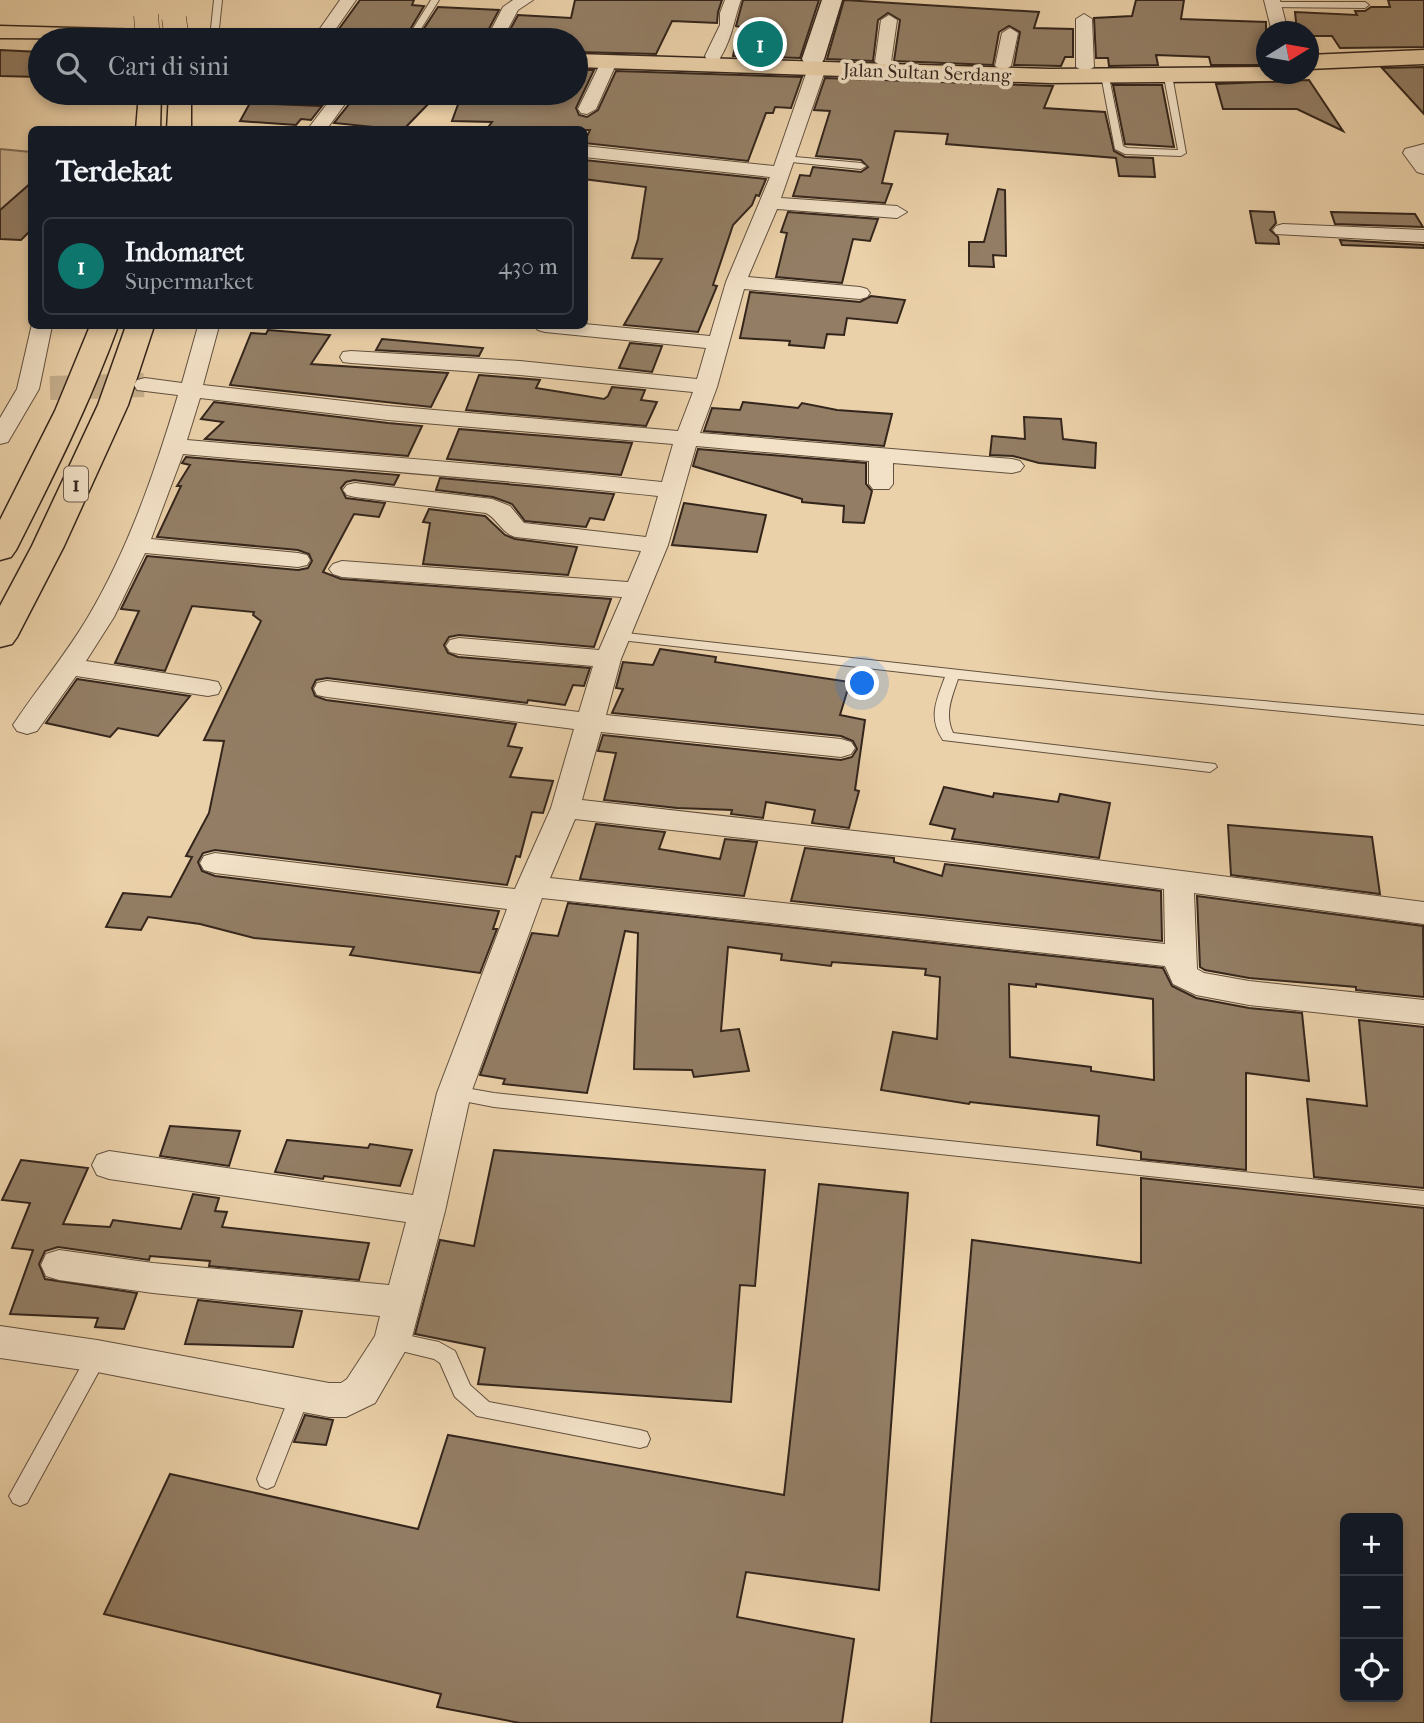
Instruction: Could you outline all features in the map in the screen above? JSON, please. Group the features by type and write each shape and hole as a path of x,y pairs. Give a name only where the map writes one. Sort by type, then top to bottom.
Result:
{"highway":[{"path":"144,8 146,28"},
{"path":"172,9 175,28"},
{"path":"0,32 28,33"},
{"path":"0,40 28,41"},
{"name":"Jalan Sultan Serdang","path":"588,51 713,56 815,64 883,62 1003,66 1169,77 1256,75"},
{"path":"1319,62 1424,57"},
{"name":"Jalan Sultan Serdang","path":"588,61 1094,72 1256,65"},
{"path":"1319,73 1424,68"},
{"path":"148,126 149,105"},
{"path":"179,126 180,105"},
{"name":"1","path":"0,550 45,464 103,329"},
{"name":"1","path":"0,637 48,546 113,405 139,329"}],"street":[{"path":"328,28 348,0"},
{"path":"500,28 510,7 525,0"},
{"path":"713,56 729,22 728,13 733,0"},
{"path":"0,1342 97,1356 329,1400 346,1400 361,1391 392,1341 427,1211 454,1093 528,894 565,808 613,648 656,545 670,490 706,387 736,282 770,203 815,64 832,0"},
{"path":"1273,2 1277,21"},
{"path":"1084,19 1094,72"},
{"path":"883,62 889,20"},
{"path":"1003,66 1010,33"},
{"path":"587,108 609,62"},
{"path":"318,126 334,105"},
{"path":"1424,149 1412,153 1424,168"},
{"path":"588,151 782,166"},
{"path":"770,203 897,212"},
{"path":"1283,230 1424,236"},
{"path":"736,282 860,293"},
{"path":"2,428 39,388 41,329"},
{"path":"27,725 109,604 137,545 175,446 193,391 208,329"},
{"path":"575,329 717,343"},
{"path":"351,357 520,369 706,387"},
{"path":"145,385 388,413 1012,466"},
{"path":"175,446 386,466 502,472 670,490"},
{"path":"881,455 881,484"},
{"path":"355,490 492,506 501,511 516,530 656,545"},
{"path":"137,545 298,560"},
{"path":"342,569 637,590"},
{"path":"459,646 613,648"},
{"path":"67,666 208,688"},
{"path":"327,689 591,722 841,748"},
{"path":"565,808 979,855 1424,913"},
{"path":"215,863 1181,957"},
{"path":"1180,881 1181,970 1184,976 1196,983 1249,993 1424,1012"},
{"path":"109,1165 427,1211"},
{"path":"60,1265 153,1278 401,1302"}],"lane":[{"path":"216,28 218,0"},
{"path":"418,28 435,0"},
{"path":"1273,2 1365,5"},
{"path":"1094,72 1121,150 1181,153 1183,151 1169,77"},
{"path":"782,166 861,166"},
{"path":"613,648 953,674 1424,720"},
{"path":"953,674 938,718 941,729 948,737 1210,767"},
{"path":"454,1093 508,1102 1424,1198"},
{"path":"392,1341 439,1351 448,1357 462,1391 484,1410 640,1439"},
{"path":"20,1496 97,1356"},
{"path":"267,1479 300,1395"}],"shaded area":[{"path":"0,149 28,152 28,192 0,220"}],"building":[{"path":"360,0 414,0 412,5 424,6 411,28 340,28"},
{"path":"575,0 722,0 717,23 672,21 656,54 588,52 588,28 511,28 518,15 571,18"},
{"path":"743,0 819,0 800,58 733,56 740,27 736,26"},
{"path":"844,0 1039,12 1034,28 1073,29 1073,57 1065,57 1061,66 1014,65 1020,32 1009,26 999,32 993,65 894,61 900,20 888,13 878,20 873,61 827,59"},
{"path":"1136,0 1184,0 1181,19 1256,22 1256,65 1211,65 1209,57 1156,55 1158,65 1109,66 1108,58 1096,58 1094,18 1132,16"},
{"path":"1388,0 1424,0 1424,47 1340,48 1332,36 1319,36 1319,21 1296,21 1295,12 1357,15 1355,11 1365,11 1371,7 1390,7"},
{"path":"438,7 499,10 489,28 424,28"},
{"path":"0,50 28,51 28,77 0,76"},
{"path":"1424,67 1424,114 1382,68"},
{"path":"588,70 594,70 588,83"},
{"path":"616,71 802,77 791,108 775,107 773,113 766,113 748,161 588,143 588,126 489,126 492,122 452,121 458,105 577,105 579,115 587,117 598,110"},
{"path":"825,78 1053,86 1044,108 1105,112 1114,151 1125,157 1153,158 1155,177 1119,176 1116,158 946,144 948,134 895,131 882,183 892,184 885,203 793,196 800,175 810,176 813,167 861,172 868,167 861,160 816,156 830,111 814,110"},
{"path":"1216,84 1312,84 1343,131 1297,109 1223,109"},
{"path":"1113,85 1162,85 1174,147 1125,144"},
{"path":"249,105 322,106 311,120 301,119 296,125 240,121"},
{"path":"348,105 427,105 407,126 334,123"},
{"path":"588,160 766,179 759,196 756,195 752,205 733,225 713,285 717,286 698,332 624,325 662,259 632,258 638,239 646,187 588,180"},
{"path":"28,186 28,233 21,240 0,239 0,210"},
{"path":"998,189 1005,190 1006,256 993,255 994,267 969,266 969,242 984,242"},
{"path":"1250,211 1274,212 1276,223 1270,230 1278,237 1279,244 1256,243"},
{"path":"788,212 878,219 870,241 853,239 842,283 776,277 787,233 781,232"},
{"path":"1331,212 1415,214 1423,227 1335,224"},
{"path":"1340,240 1424,245 1424,248 1342,245"},
{"path":"750,292 860,302 871,296 905,300 897,323 847,318 844,335 827,334 824,348 789,345 790,341 740,338"},
{"path":"268,330 330,335 311,364 448,373 431,407 230,385 251,333 266,334"},
{"path":"382,339 483,348 479,356 376,350"},
{"path":"630,343 662,346 652,372 619,368"},
{"path":"479,375 540,380 536,388 604,399 612,387 645,390 641,400 657,402 646,426 466,410"},
{"path":"214,402 422,426 408,456 205,439 223,422 201,419"},
{"path":"743,402 798,408 802,403 837,410 892,414 884,446 704,431 712,408 740,410"},
{"path":"1024,417 1061,419 1063,439 1096,443 1095,468 990,455 992,436 1025,439"},
{"path":"459,429 632,443 621,475 447,459"},
{"path":"698,449 866,463 866,484 872,491 864,523 843,522 844,506 802,502 802,499 693,466"},
{"path":"186,457 399,475 394,485 354,480 346,482 341,488 346,498 385,503 379,517 354,514 323,572 341,579 611,599 594,647 459,635 449,637 444,645 448,653 458,657 590,668 584,686 573,685 565,705 528,700 527,703 327,678 316,680 312,688 315,696 326,700 516,724 508,746 522,748 510,777 553,781 543,813 532,812 520,857 516,856 507,885 215,850 203,853 198,862 202,871 215,876 499,911 493,929 497,929 480,973 350,955 354,947 254,938 200,924 148,917 141,930 106,927 123,893 171,897 192,857 186,856 209,813 224,741 204,740 261,621 253,615 254,612 192,606 165,671 115,663 139,611 121,609 147,556 298,570 308,568 312,561 309,554 298,550 157,537 181,486 177,486 190,465 182,463"},
{"path":"440,478 614,494 604,520 590,518 586,527 525,521 512,504 493,497 436,490"},
{"path":"684,503 766,515 757,552 672,545"},
{"path":"429,509 485,516 505,535 515,539 577,547 568,575 423,564 430,523 423,522"},
{"path":"660,649 716,657 715,662 850,682 840,715 865,720 855,790 859,791 849,828 812,823 815,810 766,802 763,818 731,814 732,810 677,808 604,800 616,753 598,751 603,735 841,760 852,757 857,749 853,741 841,736 612,713 623,689 616,688 623,662 653,665"},
{"path":"77,679 190,696 158,736 118,728 110,737 46,723"},
{"path":"944,787 993,797 994,793 1058,802 1060,794 1110,803 1099,858 952,839 955,829 930,824"},
{"path":"596,824 665,832 659,849 720,859 725,839 757,842 744,896 580,879"},
{"path":"1228,825 1372,837 1380,894 1231,875"},
{"path":"805,848 894,858 894,862 942,876 945,864 1161,891 1162,941 791,901"},
{"path":"1197,896 1423,926 1424,997 1356,990 1356,987 1249,978 1205,970 1200,967"},
{"path":"568,903 1163,968 1172,986 1196,998 1249,1008 1302,1013 1309,1081 1246,1073 1246,1170 1141,1159 1141,1152 1097,1145 1099,1116 969,1104 881,1090 893,1032 937,1039 940,977 925,975 926,969 832,962 831,966 781,960 782,954 728,947 721,1031 739,1029 749,1071 694,1077 692,1070 634,1069 638,933 625,931 587,1093 503,1084 505,1079 480,1075 532,933 558,936","holes":["1009,984 1036,987 1036,984 1153,999 1154,1080 1091,1071 1091,1067 1010,1057"]},
{"path":"1359,1020 1424,1027 1424,1188 1314,1177 1307,1099 1367,1106"},
{"path":"170,1126 240,1131 229,1166 160,1156"},
{"path":"287,1140 368,1148 370,1144 412,1150 400,1186 275,1172"},
{"path":"494,1150 765,1170 755,1286 740,1285 731,1402 478,1384 485,1348 415,1334 440,1240 474,1246"},
{"path":"21,1160 88,1168 63,1224 110,1227 113,1220 181,1229 193,1194 219,1198 215,1211 227,1212 222,1227 369,1243 359,1280 209,1266 210,1261 150,1256 149,1260 58,1247 45,1251 39,1264 45,1279 137,1293 124,1329 95,1327 98,1318 10,1314 33,1250 12,1248 30,1203 2,1200"},
{"path":"1141,1178 1424,1208 1424,1723 931,1723 972,1240 1141,1263"},
{"path":"819,1184 908,1193 879,1590 746,1572 737,1617 854,1639 842,1723 520,1723 437,1707 441,1694 104,1614 170,1474 418,1529 448,1435 784,1495"},
{"path":"198,1300 302,1311 293,1347 185,1344"},
{"path":"305,1415 333,1420 326,1445 294,1442"}],"tunnel":[{"path":"50,388 145,385"}],"place":[{"name":"Indomaret","path":"760,44"}]}
